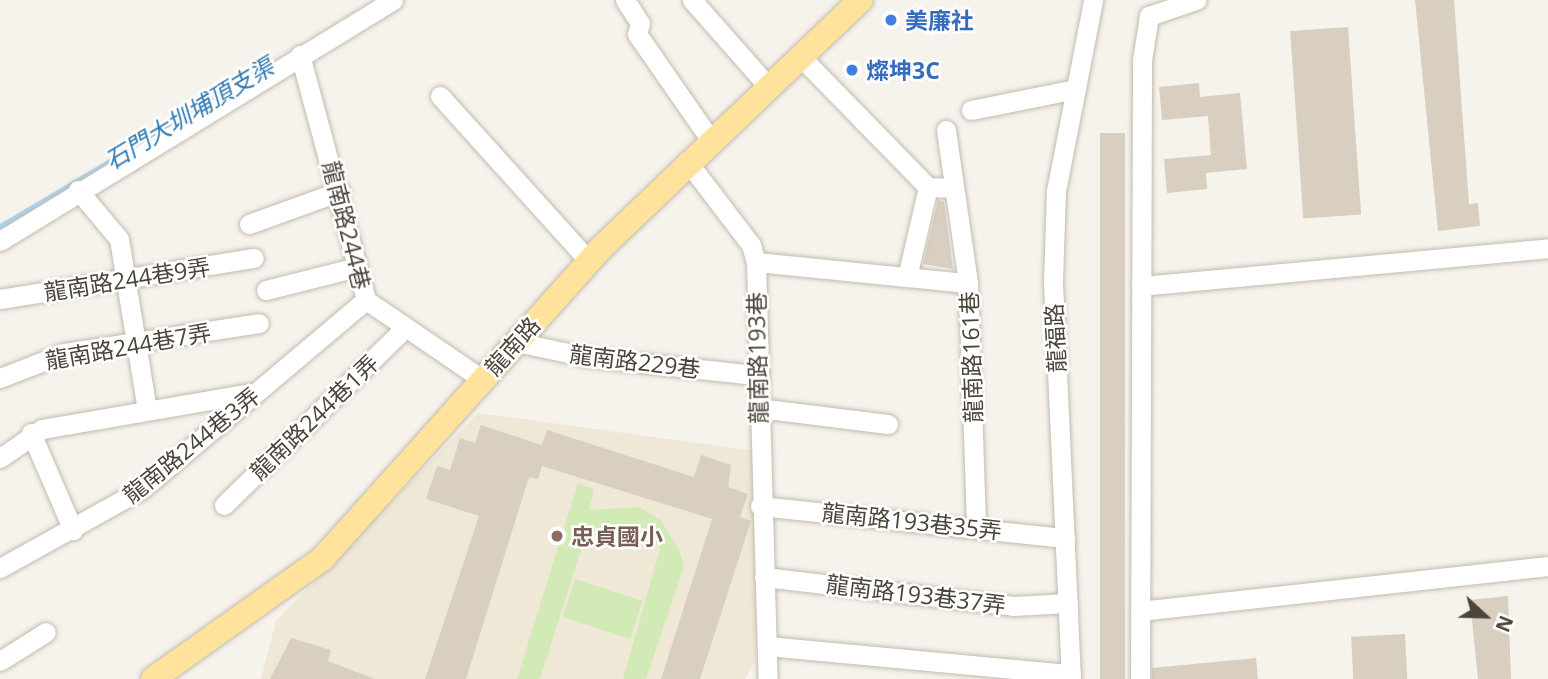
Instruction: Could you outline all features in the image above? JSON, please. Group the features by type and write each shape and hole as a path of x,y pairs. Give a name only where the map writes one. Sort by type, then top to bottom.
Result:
{"main road":[{"name":"龍南路","path":"153,679 323,558 589,261 766,84 860,0"}],"street":[{"path":"0,241 393,0"},
{"path":"625,0 640,23 637,34 710,139"},
{"path":"692,0 766,84"},
{"name":"龍福路","path":"1071,677 1052,281 1055,191 1093,0"},
{"path":"1140,679 1142,60 1149,16 1196,0"},
{"name":"龍南路244巷","path":"300,55 340,191 366,300 404,329 482,379"},
{"path":"799,55 928,187 954,188"},
{"path":"971,110 1076,89"},
{"path":"440,96 589,261"},
{"name":"龍南路161巷","path":"946,130 968,283 975,528"},
{"name":"龍南路193巷","path":"687,161 751,245 755,262 755,376 759,408 760,506 768,679"},
{"path":"907,277 928,187"},
{"path":"78,191 119,239 147,410"},
{"path":"249,224 340,191"},
{"path":"1141,286 1548,248"},
{"name":"龍南路244巷9弄","path":"0,299 254,258"},
{"path":"755,262 968,283"},
{"path":"266,290 357,267"},
{"name":"龍南路244巷3弄","path":"0,568 73,530 142,489 251,393 366,300"},
{"name":"龍南路244巷7弄","path":"0,378 64,353 137,344 259,323"},
{"name":"龍南路244巷1弄","path":"225,505 404,329"},
{"name":"龍南路229巷","path":"516,342 587,357 755,376"},
{"path":"0,458 31,433 251,393"},
{"path":"759,408 888,424"},
{"path":"31,433 73,530"},
{"name":"龍南路193巷35弄","path":"760,506 1065,538"},
{"path":"1140,611 1548,566"},
{"name":"龍南路193巷37弄","path":"764,577 1013,606 1068,603"},
{"path":"0,661 46,632"},
{"path":"767,646 1071,677"}],"shaded area":[{"name":"忠貞國小","path":"478,413 755,451 756,660 745,679 261,679 276,621"}],"green space":[{"path":"578,483 594,489 589,510 640,507 661,521 679,549 684,566 646,679 623,679 660,549 634,528 617,524 586,534 540,679 517,679"},
{"path":"575,579 643,601 630,639 563,617"}],"building":[{"path":"1415,0 1454,0 1469,204 1478,203 1480,226 1438,231"},
{"path":"1348,27 1361,215 1303,219 1290,31"},
{"path":"1199,83 1200,97 1240,93 1247,169 1206,173 1207,189 1167,193 1164,159 1211,155 1208,116 1162,120 1159,87"},
{"path":"1100,133 1125,133 1125,679 1100,679"},
{"path":"938,200 944,202 953,269 923,264"},
{"path":"481,425 542,445 547,430 694,477 701,455 731,465 728,487 748,494 740,517 751,521 700,679 661,679 712,519 542,466 538,479 529,477 466,679 425,679 479,516 426,499 437,466 450,470 460,438 475,443"},
{"path":"1508,596 1511,679 1478,679 1470,600"},
{"path":"1405,634 1407,679 1353,679 1351,637"},
{"path":"291,638 331,650 328,661 375,679 270,679"},
{"path":"1256,658 1258,679 1152,679 1152,668"}],"waterway":[{"name":"石門大圳埔頂支渠","path":"0,226 169,126"}],"place":[{"name":"美廉社","path":"891,20"},
{"name":"燦坤3C","path":"852,70"},
{"name":"忠貞國小","path":"557,536"}]}
